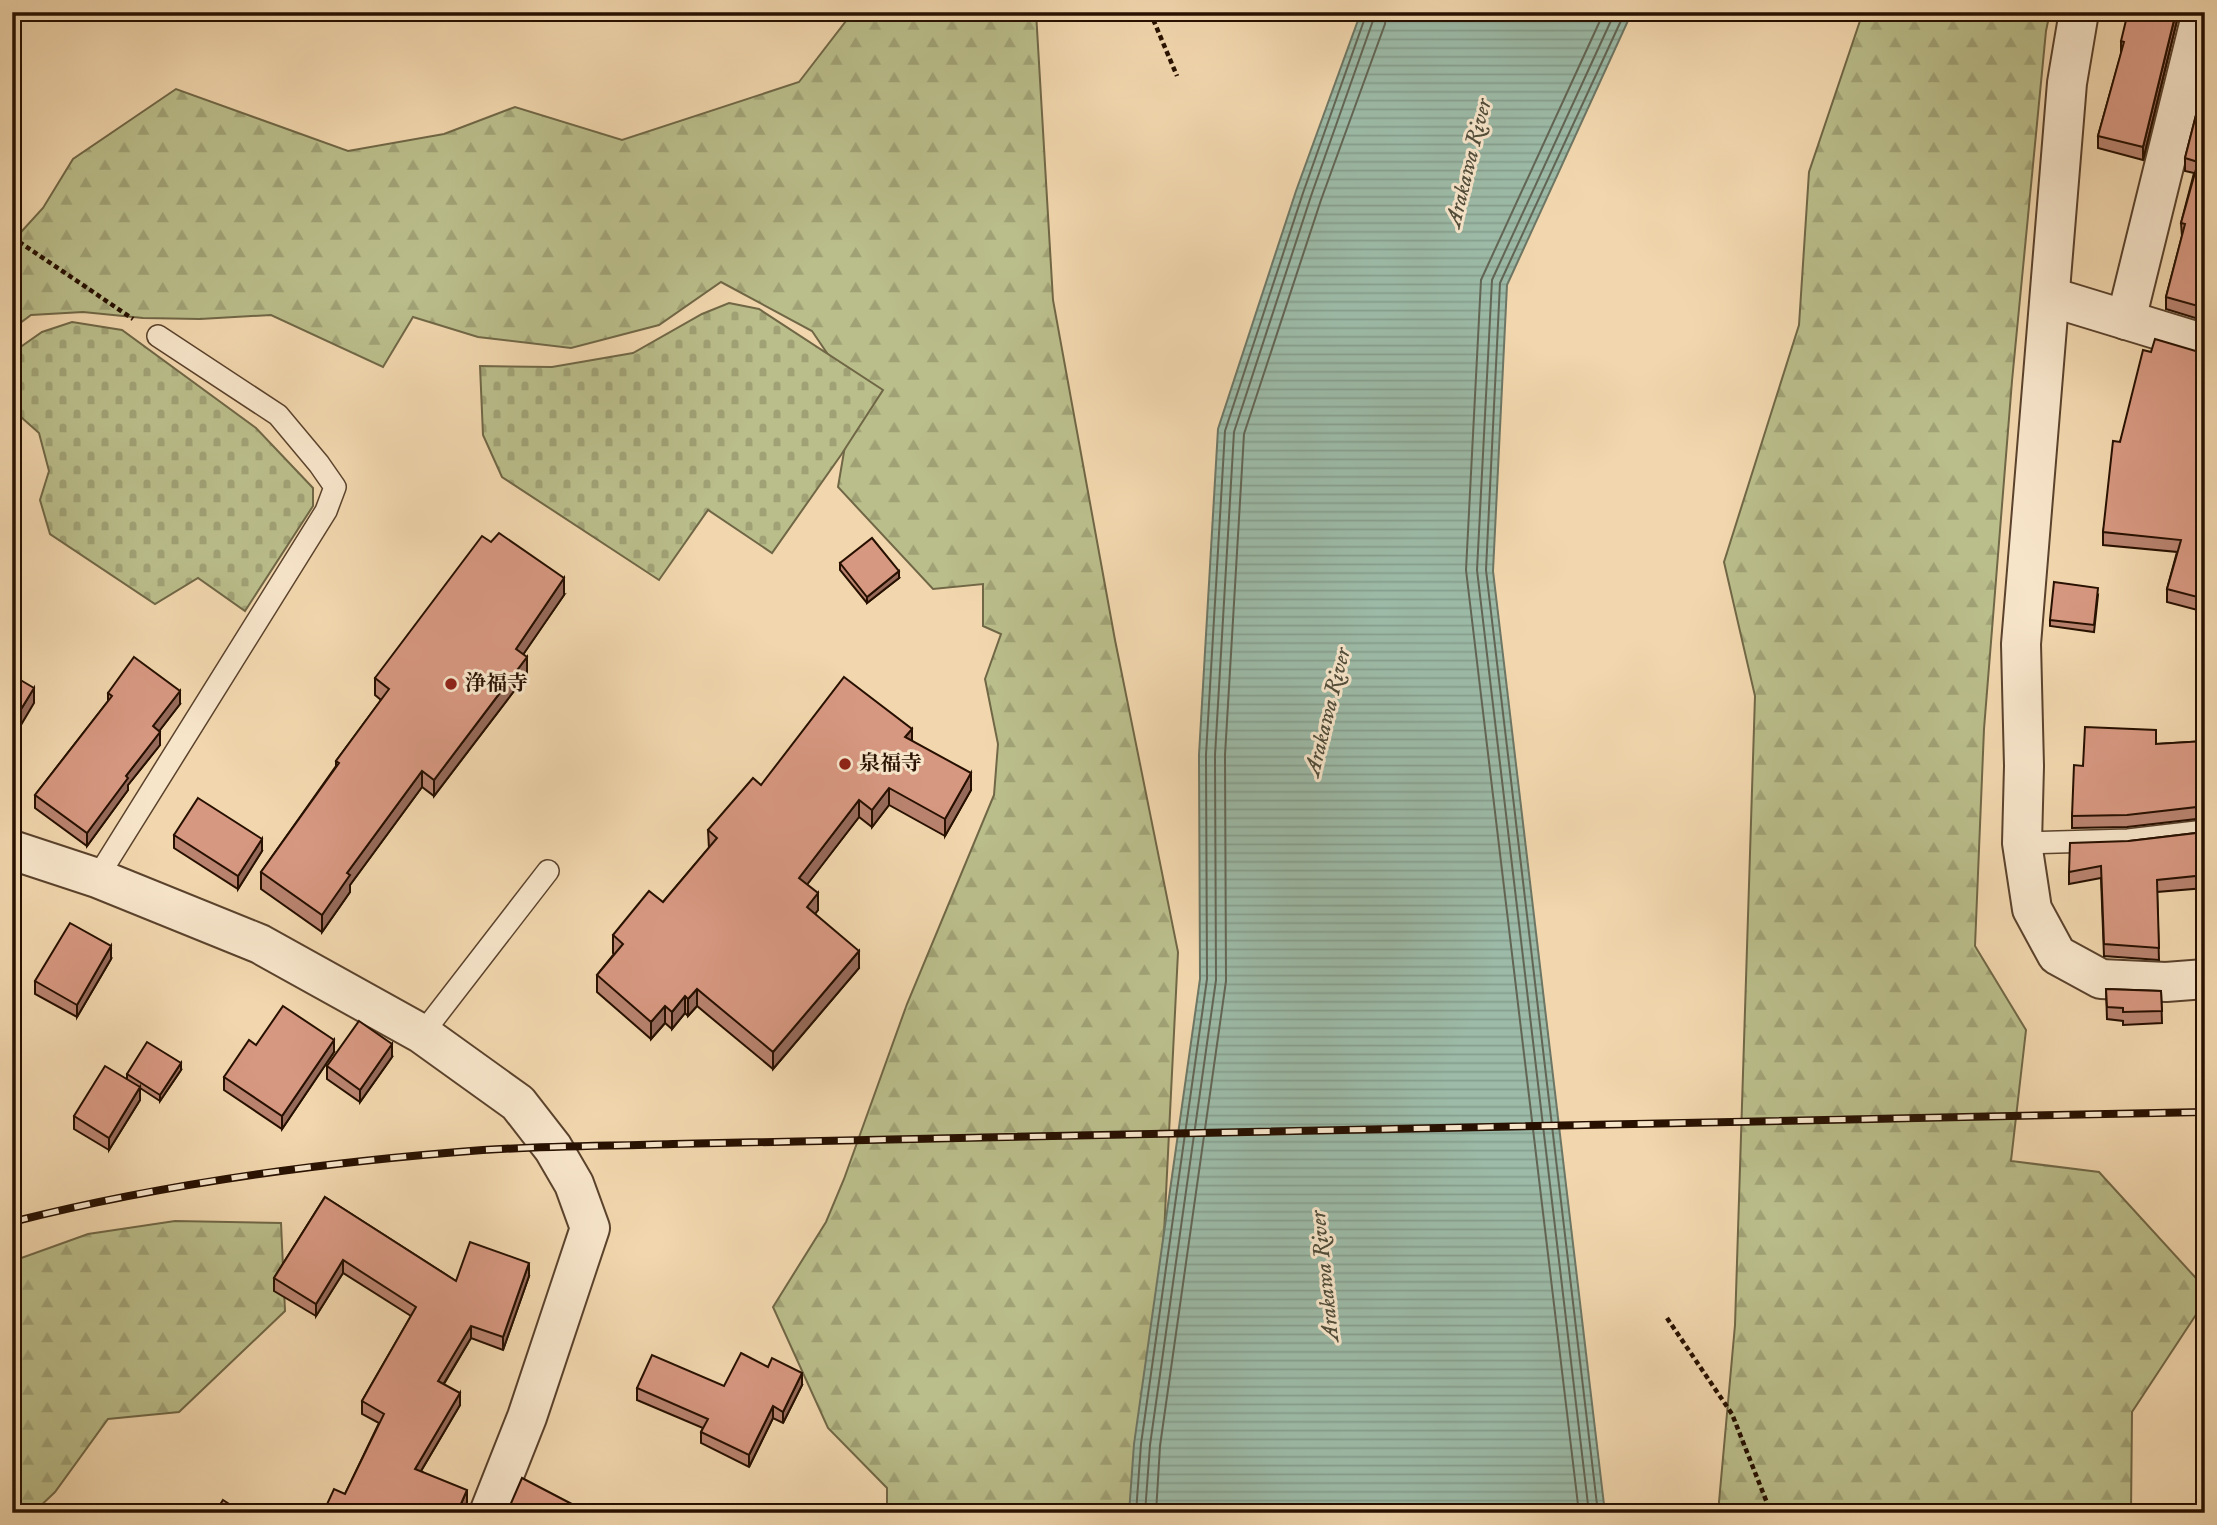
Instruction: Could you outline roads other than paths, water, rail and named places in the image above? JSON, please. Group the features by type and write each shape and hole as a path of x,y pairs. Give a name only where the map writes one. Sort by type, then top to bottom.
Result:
{"street":[{"path":"2079,12 2067,83 2021,644 2024,766 2022,843 2032,909 2057,956 2101,979 2166,982 2205,979"},
{"path":"2126,320 2202,12"},
{"path":"2051,297 2205,344"},
{"path":"12,850 97,878 260,944 422,1034 518,1103 553,1148 574,1184 590,1228 527,1417 489,1513"}],"lane":[{"path":"97,878 326,512 335,487 320,464 278,415 158,336"},
{"path":"2022,843 2128,840 2205,831"},
{"path":"422,1034 548,871"}],"water":[{"name":"Arakawa River","path":"1361,12 1632,12 1507,285 1493,571 1605,1513 1129,1513 1134,1444 1200,979 1199,755 1218,429 1296,191"}],"railway":[{"path":"12,1222 128,1196 246,1176 364,1161 507,1149 2205,1112"}],"place":[{"name":"浄福寺","path":"451,684"},
{"name":"泉福寺","path":"845,764"}]}
